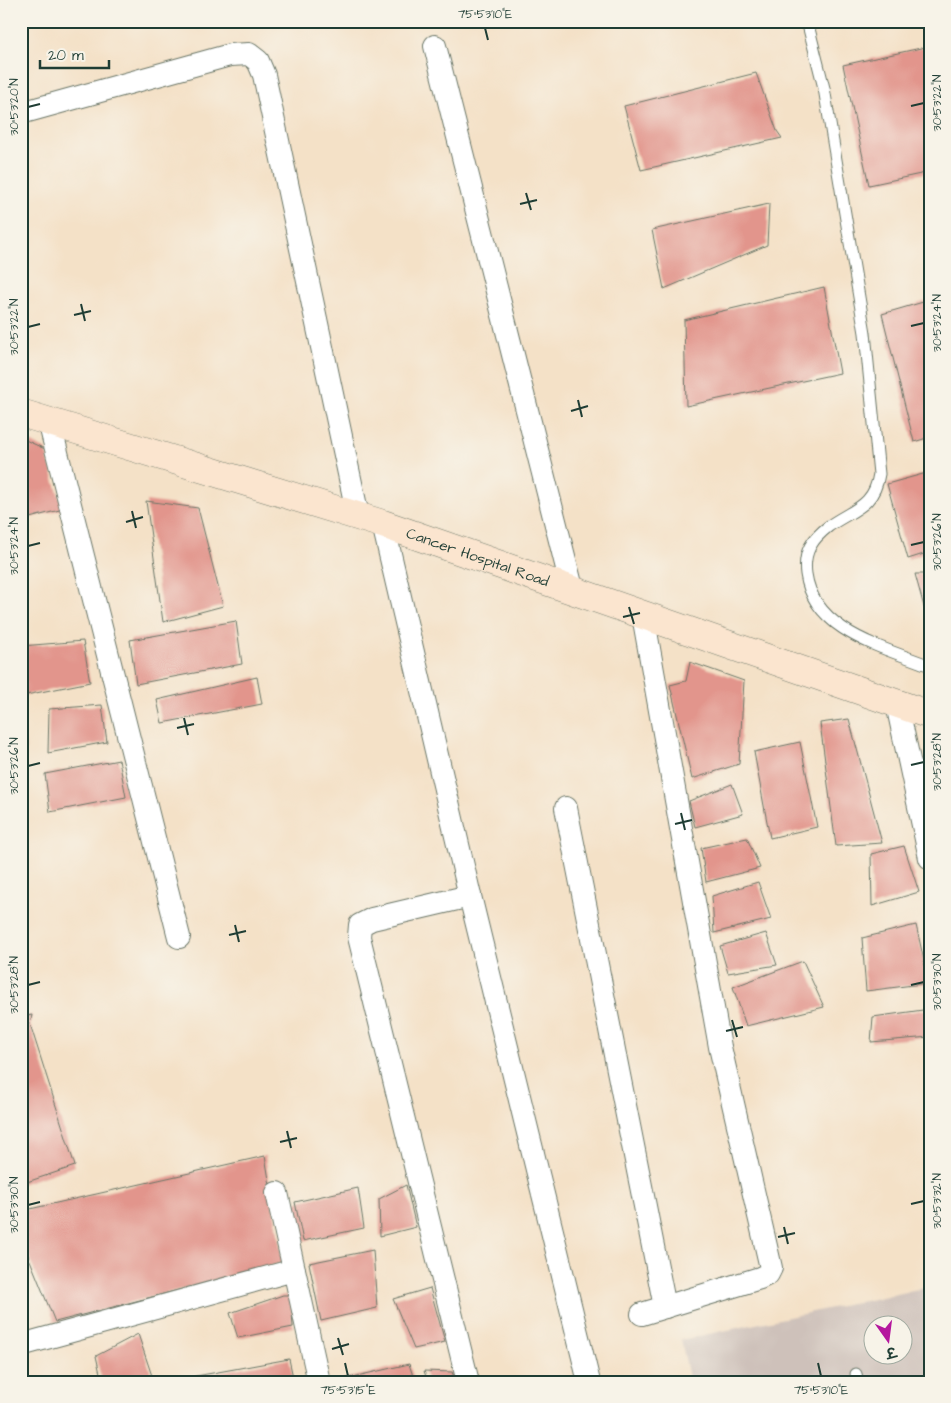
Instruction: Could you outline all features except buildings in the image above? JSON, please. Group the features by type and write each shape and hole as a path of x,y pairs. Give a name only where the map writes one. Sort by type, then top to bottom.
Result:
{"street":[{"path":"435,46 573,592"},
{"path":"21,113 230,55 249,54 258,61 264,75 370,520 470,896 589,1382"},
{"name":"Cancer Hospital Road","path":"21,413 370,520 930,715"},
{"path":"50,421 179,937"},
{"path":"642,615 719,1038 771,1268 768,1274 760,1278 642,1314"},
{"path":"897,704 930,858"},
{"path":"566,808 665,1306"},
{"path":"468,1382 359,938 360,925 372,919 470,896"},
{"path":"277,1193 319,1382"},
{"path":"21,1345 294,1270"}],"lane":[{"path":"808,21 824,88 866,332 879,474 876,489 858,510 830,526 814,539 804,559 808,587 818,608 838,627 930,666"}],"shaded area":[{"path":"930,1287 930,1382 690,1382 681,1340"}]}
